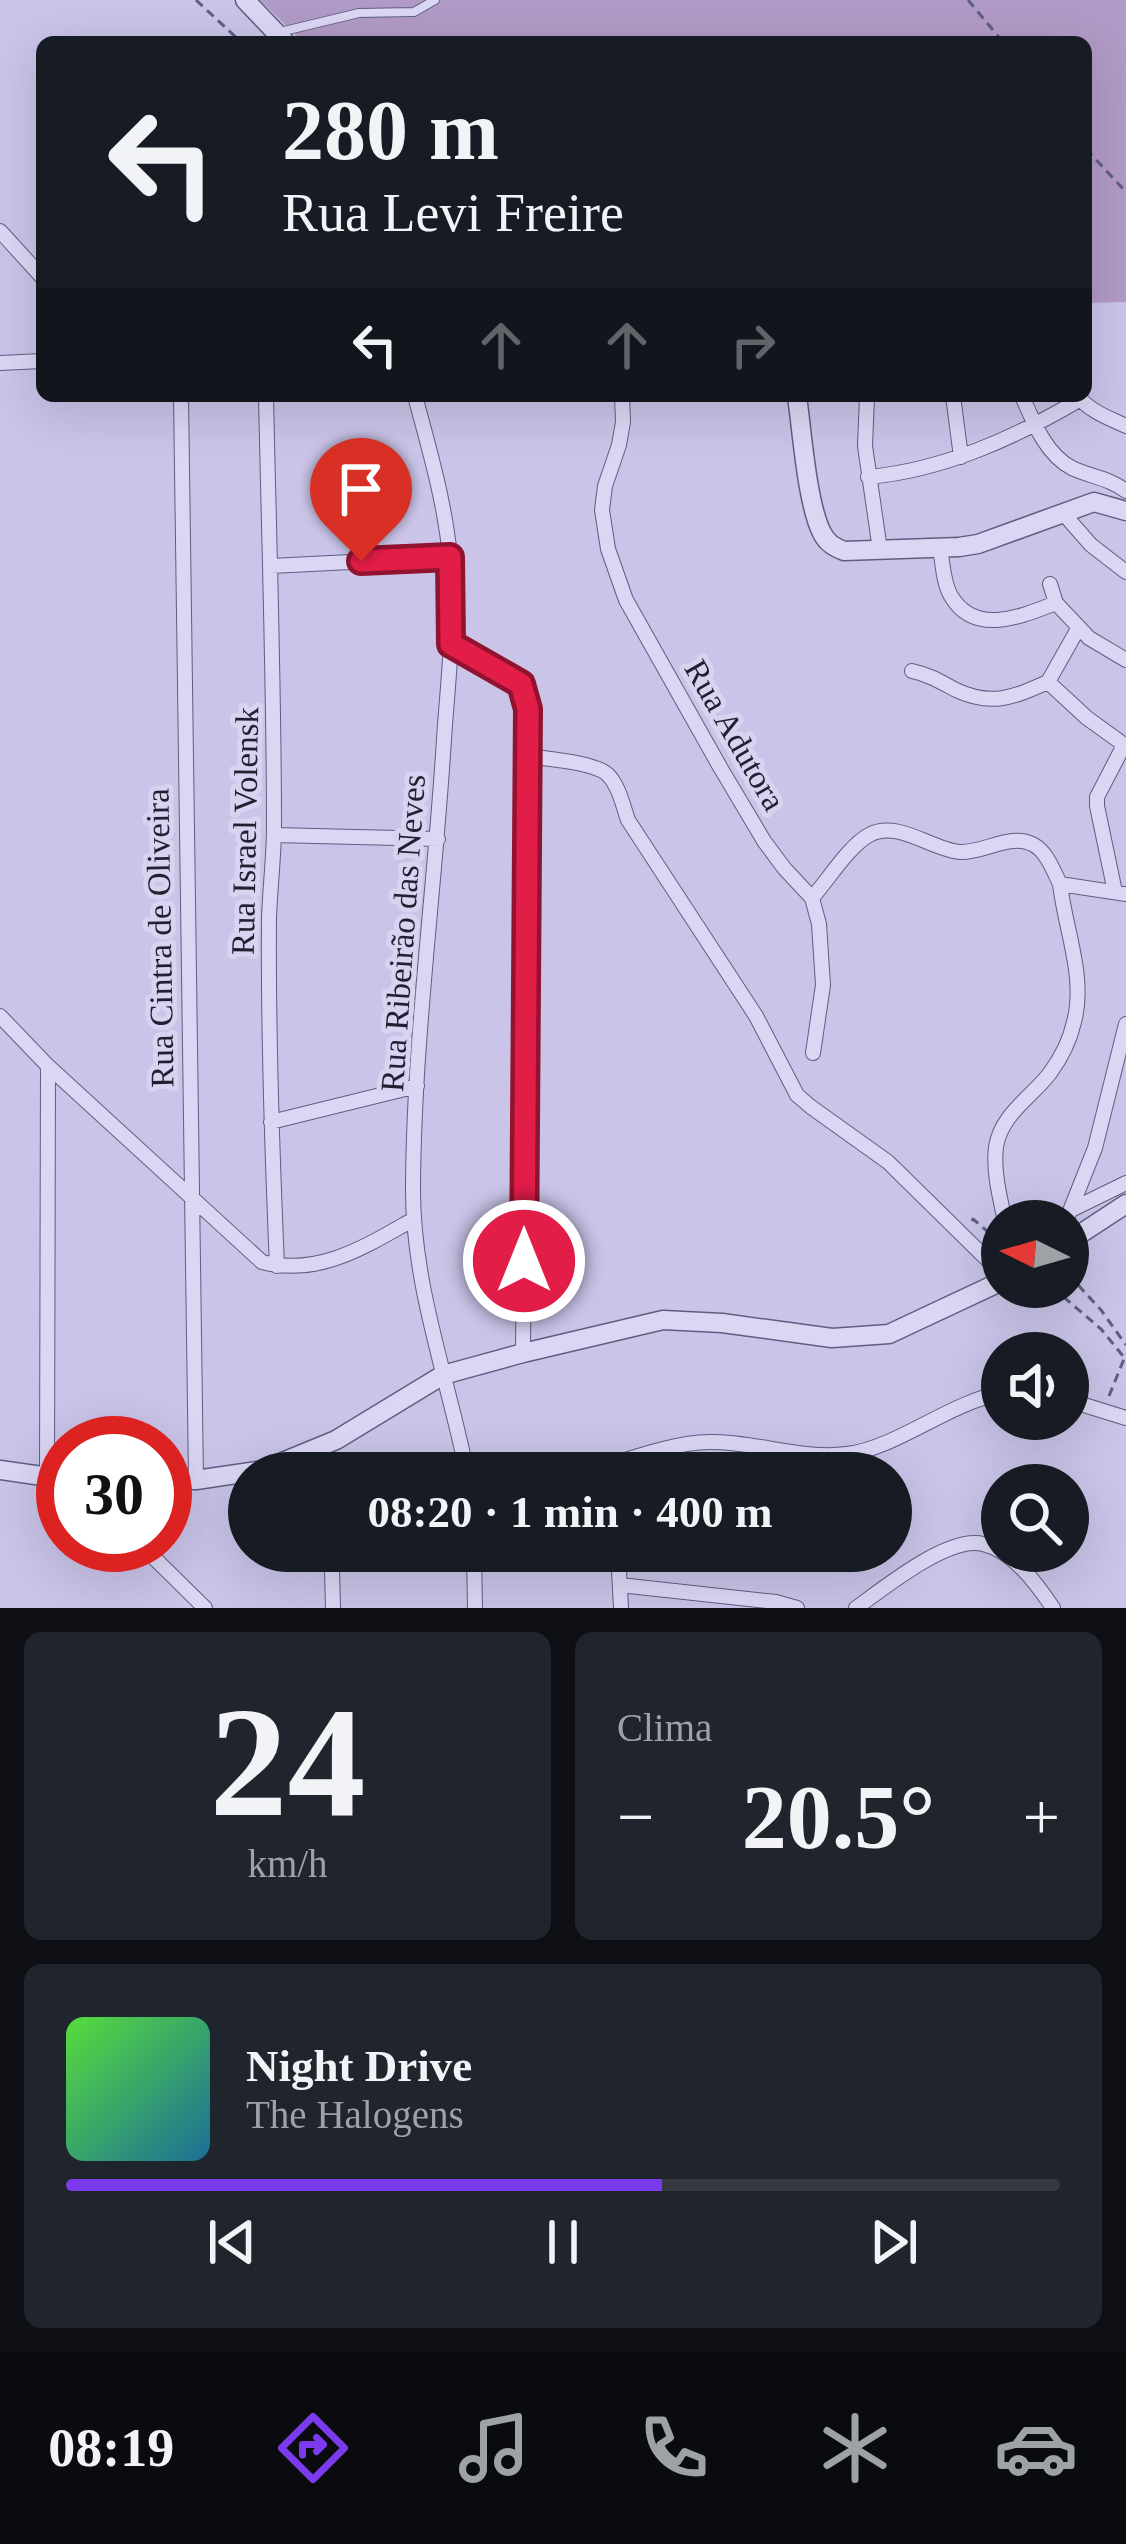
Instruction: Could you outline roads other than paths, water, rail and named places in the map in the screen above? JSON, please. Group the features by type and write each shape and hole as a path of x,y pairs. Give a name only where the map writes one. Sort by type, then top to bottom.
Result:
{"street":[{"path":"244,0 279,36"},
{"path":"0,231 36,270"},
{"path":"0,363 36,361"},
{"name":"Rua Cintra de Oliveira","path":"181,402 196,1480"},
{"name":"Rua Israel Volensk","path":"266,402 274,835 269,914 271,1122 277,1266"},
{"name":"Rua Ribeirão das Neves","path":"417,402 450,557 451,644 417,1086 414,1219 426,1302 462,1452"},
{"name":"Rua Adutora","path":"622,402 620,445 602,510 608,549 626,600 764,841 812,898"},
{"path":"797,402 814,510 832,547 940,549 978,544 1094,502 1126,511"},
{"path":"867,402 868,478 880,550"},
{"path":"953,402 961,457"},
{"path":"1025,402 1053,454 1070,467 1112,480 1126,491"},
{"path":"868,478 901,475 961,457 1036,425 1072,402"},
{"path":"1084,402 1126,426"},
{"path":"1062,512 1091,545 1126,572"},
{"path":"940,549 951,598 969,615 991,622 1056,603"},
{"path":"271,566 450,557"},
{"path":"1050,584 1056,603 1079,628 1126,660"},
{"path":"912,671 932,675 975,698 1013,698 1048,682 1079,628"},
{"path":"451,644 521,684 528,709 523,1353"},
{"path":"1048,682 1125,745 1097,797 1121,893 1060,884"},
{"path":"527,755 594,768 608,776 628,820 756,1016 797,1094 888,1162 981,1256"},
{"path":"812,1053 823,985 819,923 812,898 869,835 893,831 959,852 1009,842 1031,843 1043,852 1060,884 1078,993 1075,1020 1065,1050 1050,1073 1003,1126 996,1161 1002,1200"},
{"path":"274,835 438,839"},
{"path":"0,1016 262,1262 301,1267 350,1255 414,1219"},
{"path":"1076,1200 1095,1148 1126,1024"},
{"path":"48,1066 54,1416"},
{"path":"271,1122 417,1086"},
{"path":"1089,1204 1126,1183"},
{"path":"1089,1228 1126,1204"},
{"path":"192,1480 263,1470 349,1433 443,1376 523,1353 663,1320 861,1338 889,1334 981,1288"},
{"path":"858,1452 981,1400"},
{"path":"1089,1407 1126,1418"},
{"path":"672,1452 706,1442 792,1452"},
{"path":"0,1470 36,1475"},
{"path":"856,1608 954,1546 973,1543 1005,1554 1053,1608"},
{"path":"168,1572 205,1608"},
{"path":"332,1572 333,1608"},
{"path":"474,1572 475,1608"},
{"path":"619,1572 621,1608"},
{"path":"620,1585 776,1601 797,1608"}],"lane":[{"path":"287,36 359,13 415,13 435,0"}]}
